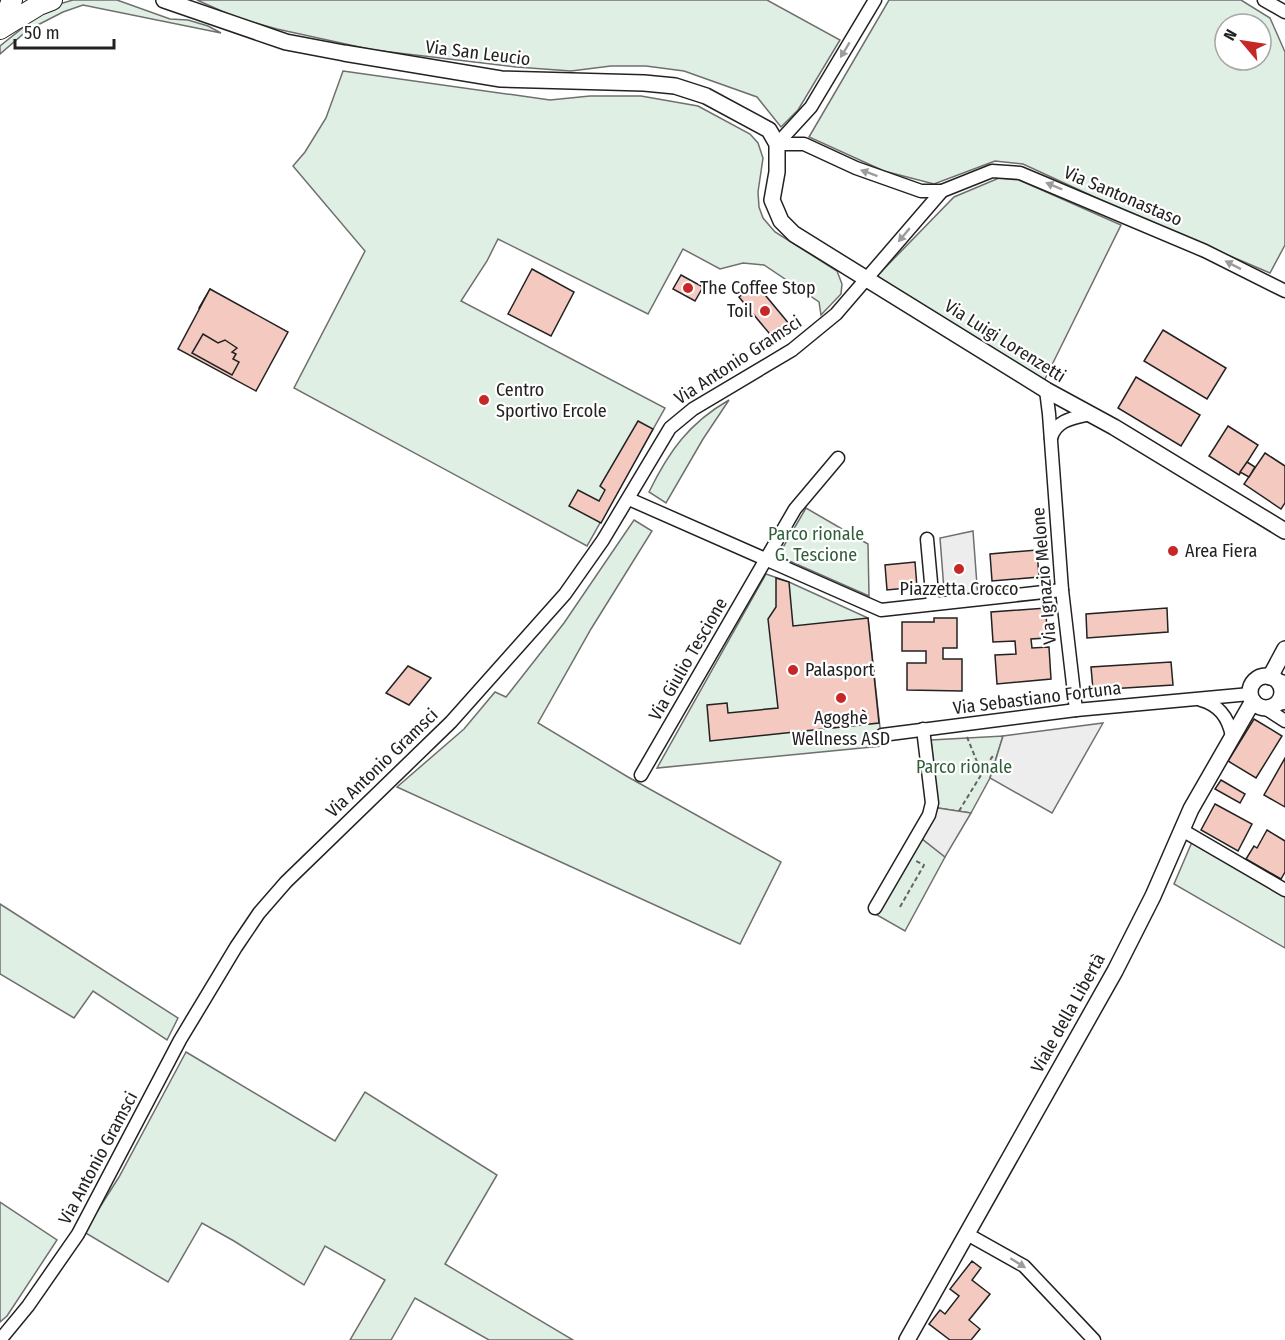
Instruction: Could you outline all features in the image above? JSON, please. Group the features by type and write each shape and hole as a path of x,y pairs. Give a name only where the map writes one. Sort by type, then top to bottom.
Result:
{"highway":[{"path":"0,29 12,0"},
{"path":"0,29 44,2"}],"street":[{"name":"Via San Leucio","path":"164,0 286,42 356,55 501,79 675,86 706,96 769,130 777,144"},
{"path":"777,144 811,107 875,0"},
{"path":"1264,0 1285,12"},
{"name":"Via Santonastaso","path":"777,144 804,144 856,168 921,191 942,191 992,171 1020,173 1205,251 1285,291"},
{"name":"Via Luigi Lorenzetti","path":"777,144 777,172 772,200 781,221 794,234 1046,390 1225,494 1283,532"},
{"name":"Via Santonastaso","path":"867,280 942,191"},
{"name":"Via Antonio Gramsci","path":"0,1340 28,1306 78,1234 180,1040 259,913 286,882 451,722 565,594 629,499 651,457 670,428 693,410 792,350 836,314 867,280"},
{"name":"Via Ignazio Melone","path":"1046,390 1062,590 1076,710"},
{"path":"1050,439 1053,430 1062,422 1090,414"},
{"name":"Via Giulio Tescione","path":"641,775 795,509 838,458"},
{"path":"629,499 880,610 1062,590"},
{"path":"927,539 933,604"},
{"name":"Viale della Libertà","path":"1277,680 1284,657"},
{"name":"Viale della Libertà","path":"908,1340 1115,971 1153,896 1207,778 1232,736 1266,702 1281,694 1277,680 1265,676 1252,684 1266,702"},
{"path":"1196,699 1212,703 1220,710 1230,726 1232,736"},
{"name":"Via Sebastiano Fortuna","path":"882,735 1076,710 1196,699 1266,702"},
{"path":"1266,702 1285,721"},
{"path":"875,908 929,815 932,803 923,729"},
{"path":"1182,830 1285,890"},
{"path":"967,1234 1024,1266 1094,1340"}],"path":[{"path":"962,724 982,774"},
{"path":"959,811 992,757 997,756"},
{"path":"900,907 924,865 906,855"}],"green space":[{"path":"73,0 117,0 170,19 188,20 208,26 221,33 83,5 63,12 28,30 0,54 0,46 49,7"},
{"path":"197,0 767,0 840,40 798,110 781,127 757,97 684,71 646,66 611,66 571,71 516,67 373,50 277,29 235,17"},
{"path":"889,0 1241,0 1260,12 1213,12 1213,72 1273,72 1273,25 1285,52 1285,245 1270,273 1127,212 1023,164 995,161 934,184 884,171 809,137"},
{"path":"343,71 550,100 590,96 641,96 698,106 750,134 758,143 763,158 758,192 759,207 763,218 775,232 837,271 842,284 841,294 821,315 819,302 764,265 743,263 720,269 683,249 648,314 498,239 487,261 461,301 665,408 587,546 294,388 365,251 293,166 305,152 326,118"},
{"path":"999,178 1017,179 1121,225 1044,381 876,277 954,197"},
{"path":"729,400 703,439 666,503 649,492 664,464 691,428"},
{"name":"Parco rionale G. Tescione","path":"806,508 868,544 869,596 778,556"},
{"path":"634,520 652,531 591,629 538,723 628,777 781,862 740,944 397,787 464,729 495,692 506,697 564,623"},
{"name":"Palasport","path":"766,574 868,618 882,746 657,768"},
{"name":"Parco rionale","path":"1003,736 990,778 971,813 938,808 931,740"},
{"path":"921,838 945,857 905,931 877,915"},
{"path":"1192,842 1285,897 1285,948 1174,884"},
{"path":"0,904 178,1018 167,1040 93,991 74,1018 0,974"},
{"path":"186,1052 335,1141 365,1092 497,1175 445,1264 573,1340 489,1340 415,1298 391,1340 350,1340 385,1280 325,1246 304,1285 202,1223 168,1282 84,1232 119,1177"},
{"path":"0,1202 57,1240 7,1316 0,1322"}],"shaded area":[{"name":"Piazzetta Crocco","path":"973,531 978,599 945,603 940,538"},
{"path":"1103,723 1052,813 990,778 1003,736"},
{"path":"938,808 971,813 945,857 921,838"}],"building":[{"path":"532,269 574,292 551,336 508,314"},
{"name":"The Coffee Stop","path":"681,275 703,287 695,301 673,289"},
{"name":"Toil","path":"756,284 790,325 774,339 739,297"},
{"path":"210,289 216,293 214,296 223,302 215,317 199,308"},
{"path":"210,289 288,332 256,391 178,349"},
{"path":"1163,330 1226,368 1207,399 1144,361"},
{"path":"203,334 218,343 225,340 237,348 232,352 236,354 233,359 239,362 232,375 192,353"},
{"path":"1136,377 1200,415 1181,446 1118,408"},
{"path":"638,421 653,429 601,523 569,506 578,490 599,501 605,490 600,486"},
{"path":"1228,426 1258,445 1239,475 1209,456"},
{"path":"1265,453 1285,466 1285,503 1281,509 1244,484"},
{"path":"1247,462 1255,467 1249,477 1240,472"},
{"path":"1037,550 1039,577 992,581 990,554"},
{"path":"915,562 917,587 887,590 885,565"},
{"path":"776,578 789,582 793,626 868,618 879,723 710,741 707,705 727,703 728,713 778,708 768,619 776,607"},
{"path":"1046,608 1047,638 1031,639 1032,648 1049,647 1051,679 997,684 995,655 1016,654 1015,641 993,642 991,612"},
{"path":"1167,608 1168,632 1087,638 1086,614"},
{"path":"934,618 957,618 957,648 943,648 943,659 962,659 962,691 907,690 907,663 926,663 926,651 902,651 902,622 934,622"},
{"path":"1171,662 1173,685 1093,690 1091,667"},
{"path":"408,666 431,678 409,705 386,693"},
{"path":"1254,719 1282,736 1256,778 1228,761"},
{"path":"1285,758 1285,807 1264,795"},
{"path":"1221,780 1245,794 1240,803 1215,789"},
{"path":"1215,804 1252,824 1238,851 1201,830"},
{"path":"1267,830 1285,841 1285,872 1281,879 1246,859 1254,846 1257,848"},
{"path":"972,1261 981,1268 972,1280 990,1294 969,1320 980,1329 971,1340 950,1340 929,1324 940,1310 945,1314 959,1296 950,1289"}],"place":[{"name":"The Coffee Stop","path":"688,288"},
{"name":"Toil","path":"765,311"},
{"name":"Centro Sportivo Ercole","path":"484,400"},
{"name":"Area Fiera","path":"1173,551"},
{"name":"Piazzetta Crocco","path":"959,569"},
{"name":"Palasport","path":"793,670"},
{"name":"Agoghè Wellness ASD","path":"841,698"}]}
